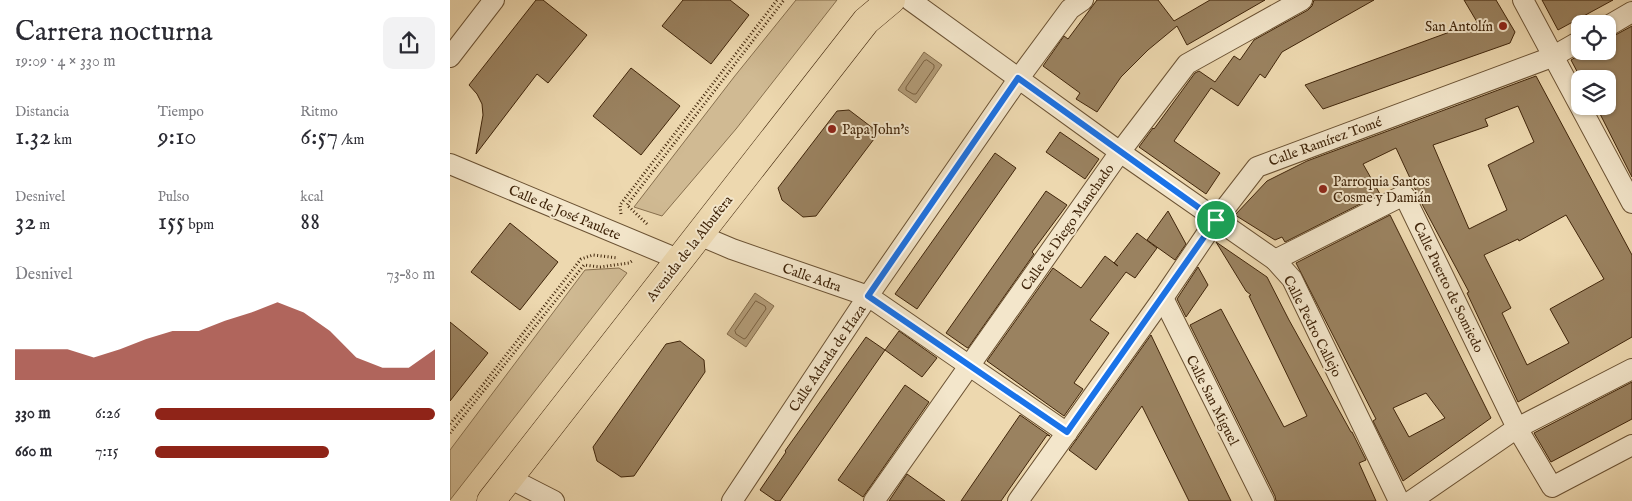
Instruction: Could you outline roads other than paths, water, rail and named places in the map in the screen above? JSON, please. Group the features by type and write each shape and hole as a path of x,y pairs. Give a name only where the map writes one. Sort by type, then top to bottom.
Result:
{"main road":[{"name":"Avenida de la Albufera","path":"491,501 866,21 891,0"}],"street":[{"path":"450,57 494,0"},
{"name":"Calle Pedro Callejo","path":"910,0 1120,152 1275,260 1292,279 1399,501"},
{"name":"Calle Adrada de Haza","path":"732,501 868,296 1018,78 1070,9 1083,0"},
{"name":"Calle de Diego Manchado","path":"874,501 1120,152 1187,64 1302,0"},
{"path":"1524,0 1552,57 1632,203"},
{"path":"1616,21 1632,12"},
{"name":"Calle Ramírez Tomé","path":"1018,501 1163,298 1216,220 1256,167 1552,57 1571,46"},
{"name":"Calle de José Paulete","path":"450,164 680,260"},
{"name":"Calle Puerto de Somiedo","path":"1275,260 1404,195 1517,428"},
{"name":"Calle Adra","path":"699,235 732,249 868,296 1067,432"},
{"name":"Calle San Miguel","path":"1163,298 1264,501"},
{"path":"1411,501 1517,428 1632,369"},
{"path":"1517,428 1552,486 1632,445"},
{"path":"509,478 554,501"}],"water":[{"path":"924,52 942,65 916,103 898,90"},
{"path":"755,293 774,306 746,347 727,334"}],"place":[{"name":"San Antolín","path":"1503,26"},
{"name":"Papa John's","path":"832,129"},
{"name":"Parroquia Santos Cosme y Damián","path":"1323,189"}]}
